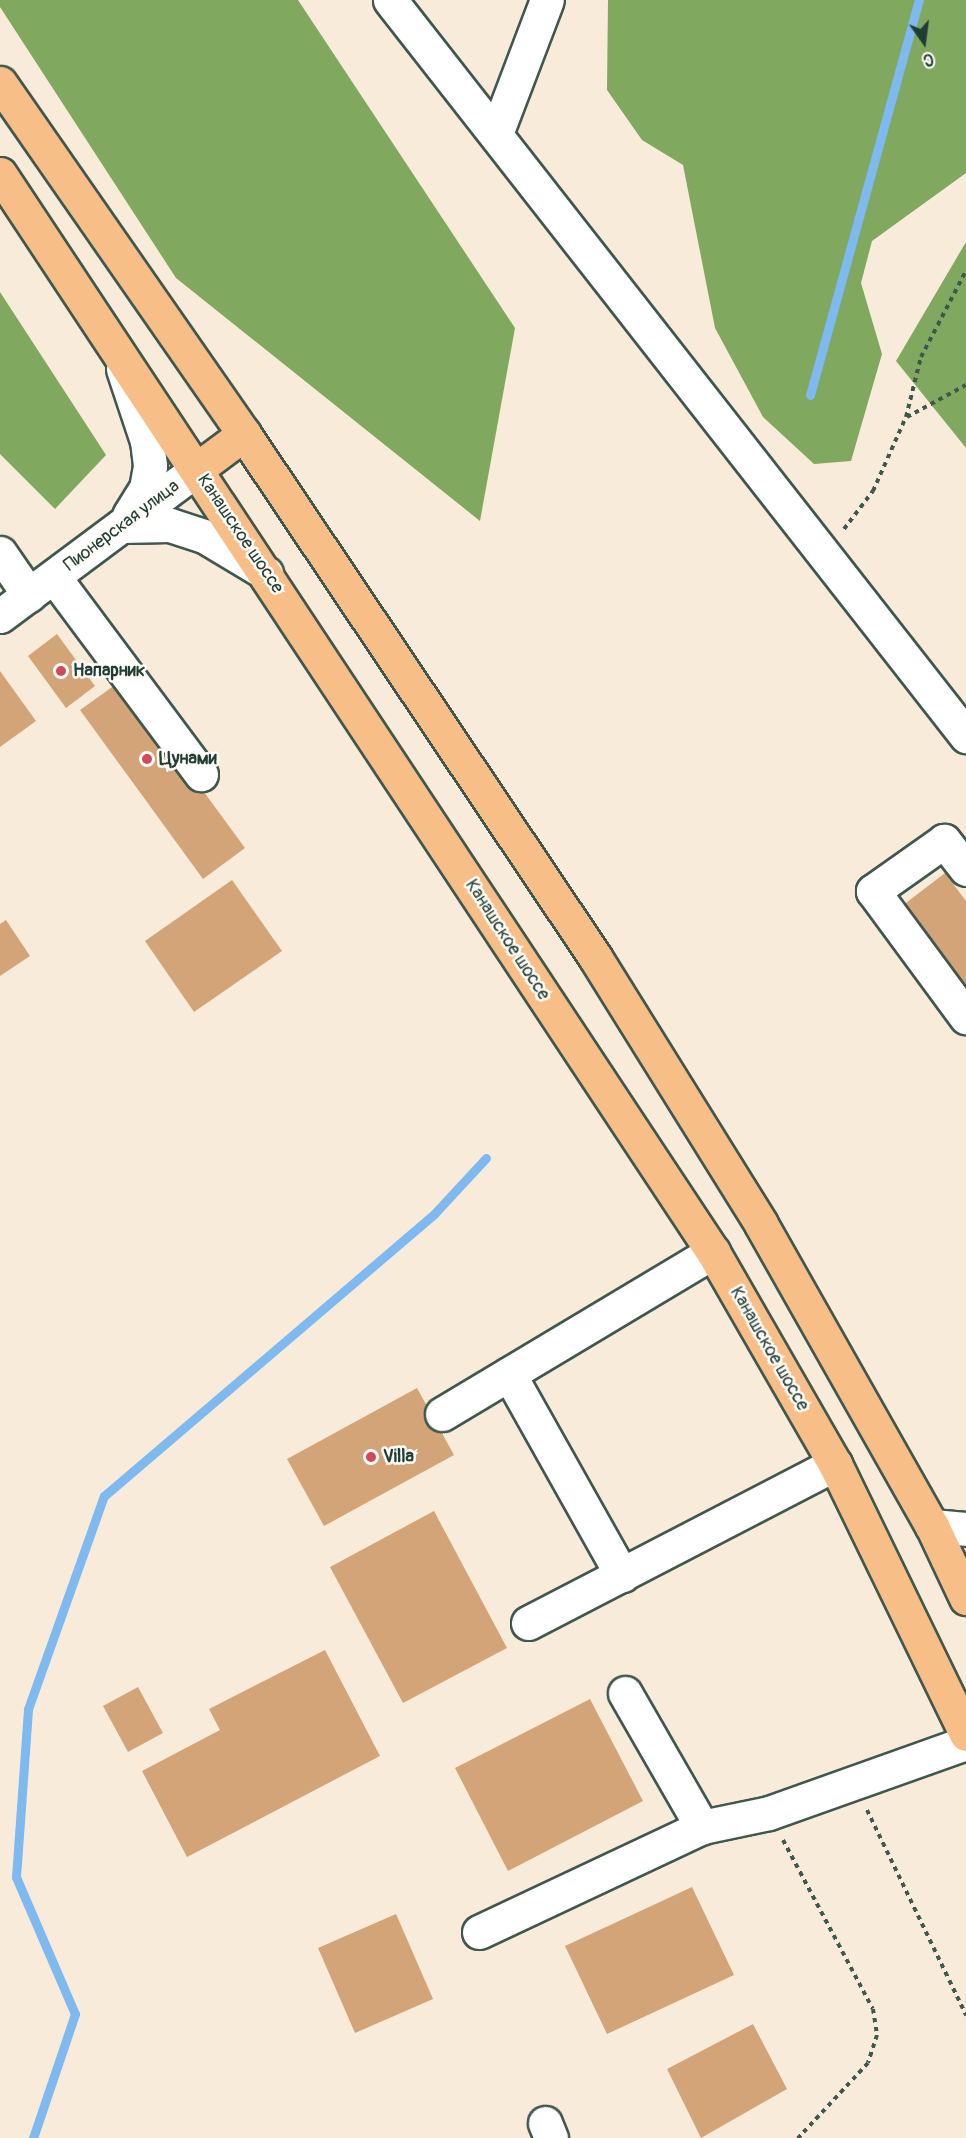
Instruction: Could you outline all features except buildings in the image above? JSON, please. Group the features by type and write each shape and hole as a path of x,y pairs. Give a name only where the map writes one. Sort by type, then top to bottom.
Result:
{"main road":[{"path":"0,83 244,434 595,957 761,1224 932,1526 966,1598"},
{"name":"Канашское шоссе","path":"0,174 713,1252 835,1464 966,1734"},
{"name":"Пионерская улица","path":"196,469 244,434"}],"street":[{"path":"390,0 966,736"},
{"path":"496,134 547,0"},
{"path":"116,348 147,441 150,466 146,488 121,526"},
{"name":"Пионерская улица","path":"0,616 196,469"},
{"path":"121,526 170,525 206,537 266,573"},
{"path":"0,553 42,586 201,774"},
{"path":"966,869 944,841 873,891 966,1017"},
{"path":"442,1414 713,1252"},
{"path":"508,1374 622,1575"},
{"path":"528,1623 835,1464"},
{"path":"932,1526 966,1529"},
{"path":"625,1693 702,1827"},
{"path":"479,1932 702,1827 769,1813 966,1743"}],"path":[{"path":"825,555 873,491 906,417 921,357 966,271"},
{"path":"906,417 966,385"},
{"path":"854,1783 966,2015"},
{"path":"769,1813 873,2009 877,2035 868,2063 798,2138"}],"green space":[{"path":"0,0 298,0 515,328 480,521 176,278 0,7"},
{"path":"608,0 966,0 966,173 872,241 861,283 882,354 851,461 814,464 763,417 715,328 683,165 642,140 607,90"},
{"path":"966,242 966,448 896,361"},
{"path":"0,292 106,455 55,509 0,454"}],"waterway":[{"path":"810,395 919,0"},
{"path":"33,2138 75,2014 16,1877 28,1709 104,1496 435,1213 486,1158"}],"place":[{"name":"Напарник","path":"61,671"},
{"name":"Цунами","path":"147,759"},
{"name":"Villa","path":"371,1457"}]}
